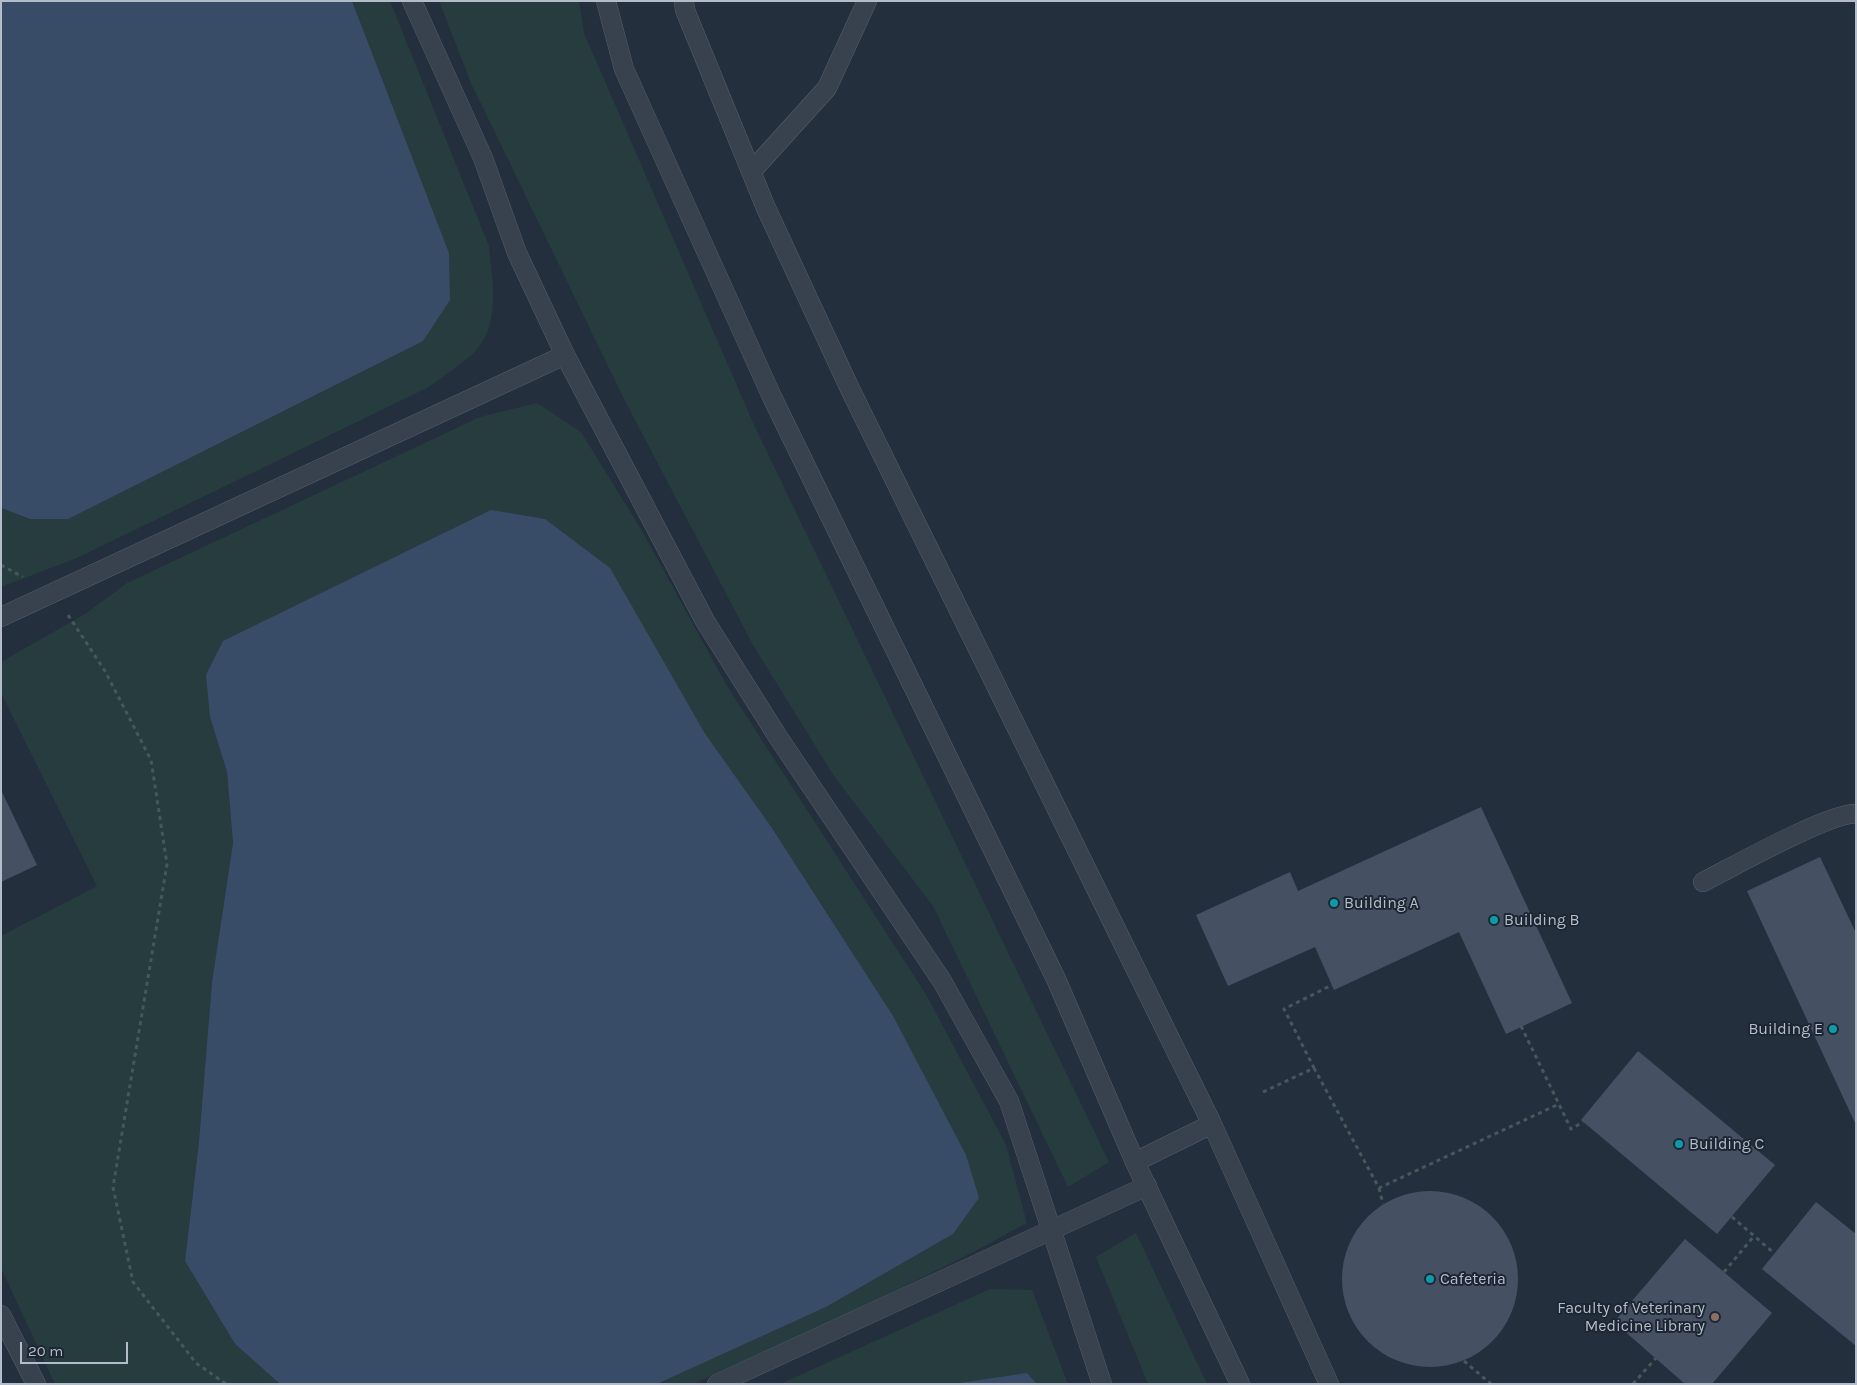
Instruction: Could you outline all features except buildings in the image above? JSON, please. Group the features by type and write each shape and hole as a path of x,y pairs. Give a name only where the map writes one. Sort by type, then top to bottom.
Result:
{"lane":[{"path":"412,1 484,158 517,253 565,356 705,621 778,738 942,981 1010,1100 1102,1384"},
{"path":"606,1 624,69 772,397 1056,980 1135,1162 1240,1384"},
{"path":"684,1 752,172 850,389 1212,1124 1329,1384"},
{"path":"752,172 827,88 867,1"},
{"path":"1,617 565,356"},
{"path":"1703,882 1778,843 1840,816 1856,814"},
{"path":"1135,1162 1212,1124"},
{"path":"717,1384 1147,1186"},
{"path":"1,1315 36,1384"}],"path":[{"path":"1,565 53,593 105,671 151,760 167,864 114,1187 133,1282 196,1363 226,1384"},
{"path":"1332,985 1284,1009 1379,1188 1383,1204"},
{"path":"1521,1026 1571,1129 1583,1122"},
{"path":"1262,1092 1314,1068"},
{"path":"1379,1188 1559,1104"},
{"path":"1732,1217 1774,1253"},
{"path":"1724,1272 1754,1236"},
{"path":"1633,1384 1656,1358"},
{"path":"1464,1361 1491,1384"}],"green space":[{"path":"352,1 390,1 489,246 493,300 492,313 485,338 467,359 429,387 77,558 1,587 1,508 30,519 449,253"},
{"path":"439,1 579,1 584,33 754,425 1109,1162 1068,1187 933,906 834,776 753,645 623,397 471,83"},
{"path":"537,403 581,432 642,531 727,686 927,996 1006,1145 1027,1223 960,1259 819,1328 693,1384 657,1384 826,1307 953,1234 979,1198 854,955 772,828 704,732 210,717 227,772 233,843 212,982 199,1141 185,1261 235,1344 280,1384 55,1384 1,1268 1,936 97,886 1,693 1,662 85,614 127,583 480,417"},
{"path":"1136,1233 1207,1384 1148,1384 1096,1257"},
{"path":"990,1289 1032,1290 1068,1384 1037,1384 1027,1373 958,1384 780,1384"}],"water":[{"path":"1,1 352,1 449,253 450,300 423,341 68,519 30,519 1,508"},
{"path":"491,510 545,519 610,568 704,732 772,828 893,1016 966,1155 979,1198 953,1234 826,1307 657,1384 280,1384 235,1344 185,1261 199,1141 212,982 233,843 227,772 210,717 206,675 223,641"},
{"path":"1027,1373 1037,1384 958,1384 959,1383"}],"place":[{"name":"Building A","path":"1334,903"},
{"name":"Building B","path":"1494,920"},
{"name":"Building E","path":"1833,1029"},
{"name":"Building C","path":"1679,1144"},
{"name":"Cafeteria","path":"1430,1279"},
{"name":"Faculty of Veterinary Medicine Library","path":"1715,1317"}]}
